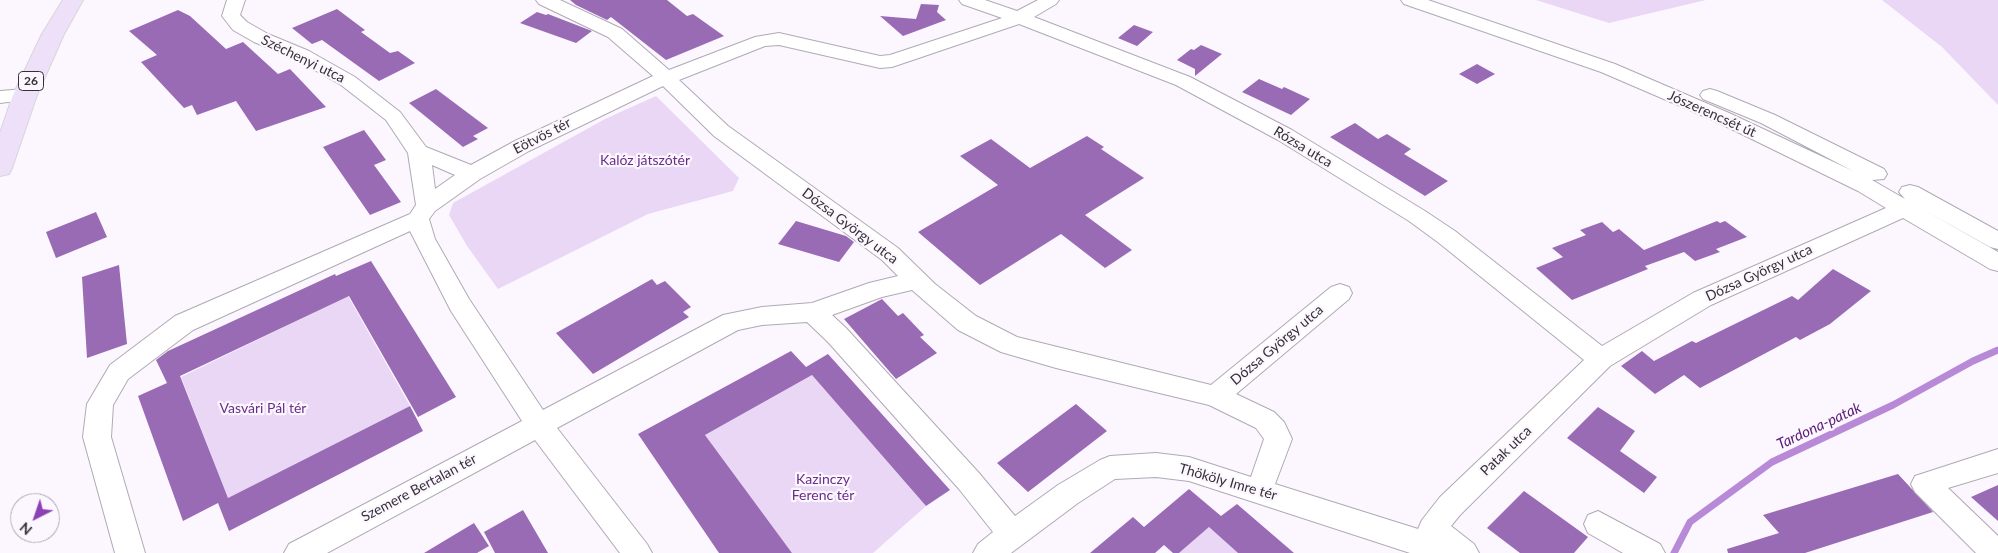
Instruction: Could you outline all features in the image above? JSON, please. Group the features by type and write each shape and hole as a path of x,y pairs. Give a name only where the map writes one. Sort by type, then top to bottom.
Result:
{"main road":[{"name":"26","path":"0,168 25,94 53,34 73,0"}],"street":[{"name":"Széchenyi utca","path":"236,0 231,16 240,26 348,80 393,116 419,152 422,212"},
{"name":"Dózsa György utca","path":"545,0 615,33 721,131 890,254 916,280 967,323 1010,345 1056,358 1215,396 1265,420 1274,430 1278,439 1259,490"},
{"name":"Rózsa utca","path":"968,0 1083,41 1183,81 1285,135 1447,237 1601,359"},
{"name":"Eötvös tér","path":"422,212 472,174 522,146 665,78 729,52 762,41 779,39 880,62 892,61 956,41 1017,18 1050,0"},
{"name":"Jószerencsét út","path":"1410,0 1608,68 1722,117 1866,186 1914,204 1998,242"},
{"name":"Jószerencsét út","path":"1450,0 1612,56 1743,109 1815,142 1914,204 1998,263"},
{"path":"0,97 25,94"},
{"path":"419,152 472,174"},
{"name":"Dózsa György utca","path":"1601,359 1702,300 1914,204"},
{"path":"130,553 97,437 100,404 119,372 184,323 422,212 424,239 460,305 538,424 637,553"},
{"path":"538,424 732,322 762,316 812,312 837,305 877,289 916,280"},
{"name":"Dózsa György utca","path":"1215,396 1340,293"},
{"path":"812,312 837,335 950,459 1013,535"},
{"name":"Patak utca","path":"1428,542 1450,506 1601,359"},
{"name":"Szemere Bertalan tér","path":"299,553 538,424"},
{"path":"1996,553 1925,484 1998,461"},
{"name":"Thököly Imre tér","path":"988,553 1068,494 1110,468 1169,465 1189,469 1464,553"},
{"path":"1598,524 1650,553"}],"green space":[{"path":"1536,0 1706,0 1609,23"},
{"path":"1882,0 1998,0 1998,105 1942,47"},
{"name":"Kalóz játszótér","path":"656,96 739,178 733,191 648,214 498,289 467,246 449,215 453,203 605,119"},
{"name":"Vasvári Pál tér","path":"348,296 410,406 228,498 181,377"},
{"name":"Kazinczy Ferenc tér","path":"812,375 926,506 873,553 792,553 705,435"},
{"path":"1209,527 1238,553 1179,553"}],"building":[{"path":"570,0 667,0 687,16 693,14 724,36 666,60 611,17 607,20 576,5"},
{"path":"921,4 939,5 937,12 946,20 903,36 880,16 916,19"},
{"path":"337,9 365,30 361,32 390,53 398,51 415,63 379,81 322,40 312,44 292,28"},
{"path":"178,10 190,16 226,49 243,42 278,74 290,69 326,107 256,131 236,101 197,115 192,105 184,108 141,62 157,55 129,31"},
{"path":"537,12 548,14 592,31 576,43 520,23"},
{"path":"1134,25 1153,32 1137,46 1118,38"},
{"path":"1201,45 1222,54 1195,76 1195,69 1177,60 1191,49 1194,50"},
{"path":"1477,64 1495,74 1477,84 1459,74"},
{"path":"1259,79 1282,89 1284,87 1310,99 1291,115 1242,92"},
{"path":"436,89 488,128 473,136 478,139 463,147 409,103"},
{"path":"1355,123 1378,139 1387,134 1411,149 1404,154 1448,181 1425,196 1330,137"},
{"path":"364,130 386,160 374,165 401,202 370,215 323,147"},
{"path":"1087,136 1104,147 1101,149 1144,178 1085,215 1132,250 1105,268 1061,234 980,285 918,232 998,185 960,156 991,139 1030,168"},
{"path":"96,212 107,237 56,258 46,232"},
{"path":"796,221 846,236 854,242 839,262 778,244"},
{"path":"1717,221 1720,223 1725,221 1747,237 1716,249 1720,252 1695,261 1684,252 1645,266 1648,269 1572,300 1536,268 1563,257 1552,248 1586,235 1580,230 1602,222 1613,232 1619,229 1644,250"},
{"path":"371,261 456,397 418,417 349,296 180,376 228,498 410,406 423,431 229,531 218,503 183,521 138,396 167,383 156,360 168,351 335,274 336,276"},
{"path":"119,265 127,344 87,358 82,277"},
{"path":"1833,269 1871,291 1830,324 1800,340 1796,337 1700,388 1684,375 1655,394 1621,366 1642,351 1654,361 1692,341 1696,343 1792,296 1798,300"},
{"path":"652,279 657,285 665,281 691,307 683,312 689,317 593,374 556,333"},
{"path":"882,299 898,316 903,313 924,335 920,337 937,353 896,379 844,319"},
{"path":"791,351 806,367 828,354 950,490 926,506 812,375 705,435 792,553 719,553 638,434"},
{"path":"1076,404 1107,431 1028,492 997,463"},
{"path":"1598,407 1635,431 1620,451 1657,477 1644,493 1567,438"},
{"path":"1898,474 1933,512 1805,553 1728,553 1727,549 1779,533 1763,515"},
{"path":"1998,485 1998,521 1971,497"},
{"path":"1189,489 1221,516 1237,504 1294,553 1238,553 1209,527 1179,553 1173,553 1164,545 1155,553 1090,553 1133,517 1144,527"},
{"path":"1524,491 1588,537 1574,553 1520,553 1487,528"},
{"path":"523,510 548,553 495,553 484,532"},
{"path":"474,523 489,546 477,553 424,553"}],"waterway":[{"name":"Tardona-patak","path":"1674,553 1690,522 1772,462 1893,405 1973,361 1998,350"}]}
